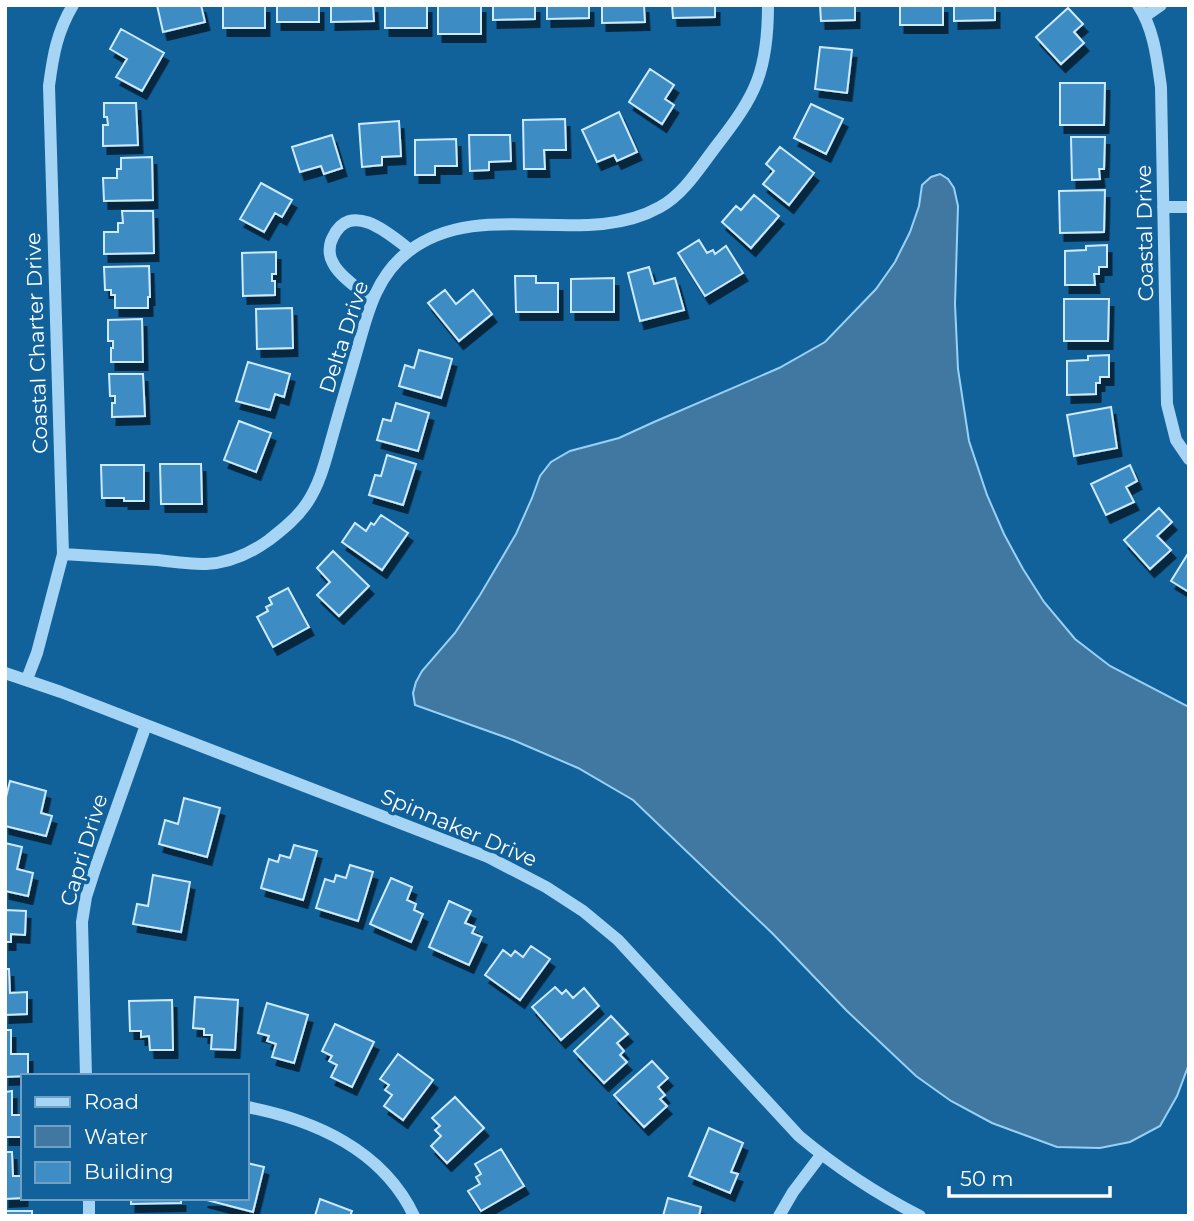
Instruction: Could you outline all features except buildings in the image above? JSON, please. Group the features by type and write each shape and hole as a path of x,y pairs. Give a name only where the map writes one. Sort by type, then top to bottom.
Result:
{"street":[{"name":"Delta Drive","path":"63,554 206,564 232,560 259,547 285,527 307,504 321,478 365,322 386,273 396,262 427,240 453,229 480,225 600,224 632,219 661,207 681,192 741,114 756,88 764,62 768,5"},
{"path":"1141,10 1161,5"},
{"name":"Coastal Charter Drive","path":"27,680 37,653 63,554 49,86 53,53 62,24 72,6"},
{"name":"Coastal Drive","path":"1141,10 1157,53 1161,87 1167,404 1176,440 1189,459"},
{"path":"1163,207 1189,207"},
{"path":"373,300 333,263 330,242 335,231 352,220 360,220 383,229 410,250"},
{"name":"Spinnaker Drive","path":"5,673 146,724 488,856 546,887 583,911 618,940 799,1136 821,1155 885,1198 920,1216"},
{"name":"Capri Drive","path":"86,1074 82,922 86,897 146,724"},
{"path":"248,1107 302,1122 330,1133 356,1149 383,1172 405,1197 414,1216"},
{"path":"779,1216 821,1155"}],"water":[{"path":"940,174 948,179 954,188 958,206 955,304 958,369 969,441 987,495 1004,534 1044,602 1075,639 1110,666 1189,707 1189,1064 1177,1096 1160,1126 1130,1142 1100,1148 1057,1147 992,1123 951,1101 916,1076 847,1011 773,934 633,800 578,768 513,740 415,705 413,693 422,671 455,633 480,595 516,534 540,476 551,462 570,451 619,438 779,368 825,342 876,289 895,262 910,232 919,206 922,185 931,177"}]}
